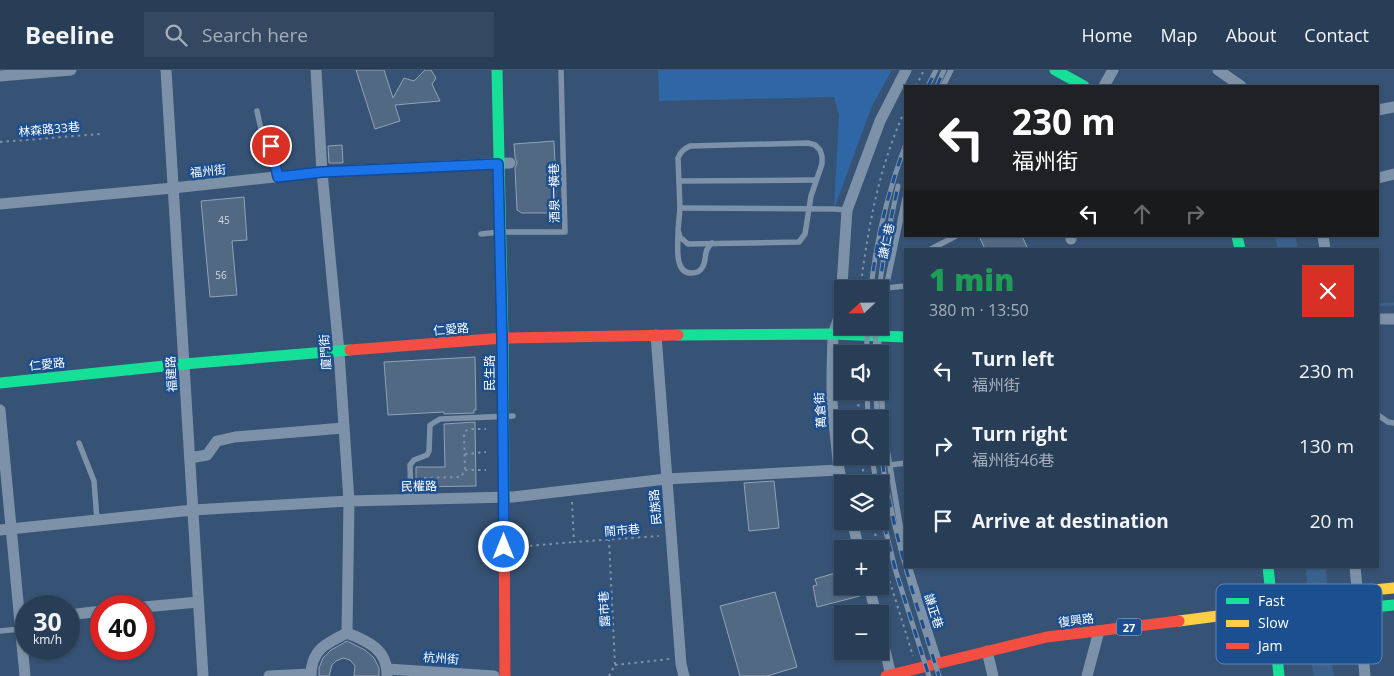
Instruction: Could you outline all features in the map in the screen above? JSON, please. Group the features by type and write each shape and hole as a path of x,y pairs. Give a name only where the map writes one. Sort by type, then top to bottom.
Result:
{"street":[{"path":"0,76 71,70"},
{"name":"福建路","path":"166,70 203,676"},
{"name":"廈門街","path":"316,70 322,172 339,352 349,501 347,633"},
{"name":"民生路","path":"497,70 504,163 500,232 502,338 507,416 504,497 504,676"},
{"name":"萬倉街","path":"841,475 832,403 833,334 840,315 847,210 880,121 906,70"},
{"path":"1055,70 1082,85"},
{"path":"1105,85 1113,70"},
{"path":"1218,70 1240,85"},
{"path":"1379,110 1394,107"},
{"name":"福州街","path":"0,204 322,172 504,163"},
{"path":"1379,178 1394,174"},
{"path":"1379,319 1394,319"},
{"name":"仁愛路","path":"889,333 904,337"},
{"name":"仁愛路","path":"0,383 184,364 502,338 833,334"},
{"name":"民族路","path":"656,335 666,479 684,676"},
{"path":"0,410 5,529 17,595"},
{"path":"190,458 207,455 217,441 235,437 343,428"},
{"name":"民權路","path":"5,529 193,510 349,501 504,497 666,479 840,470"},
{"path":"1268,568 1270,584"},
{"path":"1355,568 1356,584"},
{"path":"155,606 198,602"},
{"name":"復興路","path":"889,675 910,672 1047,637 1216,616"},
{"path":"1087,676 1098,631"},
{"path":"269,676 311,675 314,659 319,648 347,633"},
{"name":"杭州街","path":"347,633 366,640 380,652 387,672 494,676"},
{"path":"987,651 993,676"},
{"path":"23,660 24,676"},
{"path":"886,660 889,675"}],"lane":[{"name":"酒泉一橫巷","path":"481,234 500,232 564,232 561,70"},
{"path":"944,85 951,70"},
{"path":"257,111 265,148 271,146 278,177"},
{"path":"678,230 680,237 688,244 712,243 799,242 805,234 816,180 822,164 820,150 815,145 808,143 690,146 680,153 678,158 680,208 678,230 679,264 682,270 686,273 695,273 700,270 703,266 707,248 712,243"},
{"path":"679,181 816,180"},
{"name":"謙仁巷","path":"888,280 904,203"},
{"path":"680,208 847,210"},
{"path":"933,248 954,237"},
{"path":"889,288 904,286"},
{"path":"882,400 883,426 904,548"},
{"path":"1379,415 1388,422 1394,423"},
{"path":"411,500 410,465 414,460 427,455 429,451 430,424 440,419 507,416"},
{"path":"79,443 94,481 97,520"},
{"path":"890,465 904,463"},
{"name":"謙正巷","path":"910,568 940,663"},
{"path":"0,631 15,625"}],"path":[{"path":"916,85 924,70"},
{"path":"861,280 875,197 883,165 904,112"},
{"name":"林森路33巷","path":"0,142 100,134"},
{"path":"420,478 461,477 465,470 465,432 471,429 486,429"},
{"path":"464,454 486,452"},
{"path":"465,470 486,470"},
{"path":"572,490 574,542"},
{"name":"鬧市巷","path":"504,547 671,534"},
{"name":"露市巷","path":"609,540 615,665"},
{"path":"889,587 910,672"},
{"path":"609,676 615,665 681,658"}],"shaded area":[{"path":"658,70 892,70 872,106 834,209 839,115 834,97 659,101"}],"building":[{"path":"356,70 384,70 393,98 404,78 414,81 425,70 431,70 436,78 432,84 440,101 395,105 400,121 375,129"},
{"path":"554,141 557,207 550,213 522,213 517,210 515,168 517,163 514,144"},
{"path":"342,145 343,163 329,163 328,146"},
{"path":"244,197 247,240 232,241 237,295 210,297 201,201"},
{"path":"979,237 1022,237 1028,248 985,248"},
{"path":"475,357 476,410 474,410 474,413 444,414 444,412 388,415 384,362"},
{"path":"475,422 476,486 416,487 416,467 445,467 444,424"},
{"path":"774,481 779,528 749,531 744,483"},
{"path":"834,573 834,595 860,596 817,607 813,586 817,585 815,579"},
{"path":"775,592 797,667 767,676 740,676 720,606"},
{"path":"347,641 365,650 374,658 379,668 379,676 354,676 355,666 350,660 343,658 332,665 329,676 319,676 319,668 323,658 331,650"}],"waterway":[{"path":"1285,237 1288,248"},
{"path":"1379,305 1394,304"},
{"path":"1316,568 1317,584"},
{"path":"1322,664 1324,676"}],"railway":[{"path":"928,85 936,70"},
{"path":"937,85 944,70"},
{"path":"872,280 884,216 904,149"},
{"path":"880,280 898,186"},
{"path":"867,335 867,345"},
{"path":"875,345 876,335"},
{"path":"867,400 868,410"},
{"path":"876,400 877,410"},
{"path":"873,465 875,475"},
{"path":"883,465 904,560"},
{"path":"886,530 896,572 929,676"},
{"path":"906,568 939,676"}],"traffic: fast":[{"path":"497,70 503,338 504,502"},
{"path":"1055,70 1082,85"},
{"path":"1237,237 1240,248"},
{"path":"678,335 833,334 904,337"},
{"path":"0,383 184,364 350,350"},
{"path":"1268,568 1270,584"},
{"path":"1382,606 1394,605"},
{"path":"1278,664 1279,676"}],"traffic: slow":[{"path":"1382,589 1394,588"},
{"path":"1179,621 1216,616"}],"traffic: jam":[{"path":"350,350 503,338 678,335"},
{"path":"504,502 505,676"},
{"path":"886,676 1047,637 1179,621"}],"route":[{"path":"271,146 278,177 322,172 498,164 504,547"}]}
